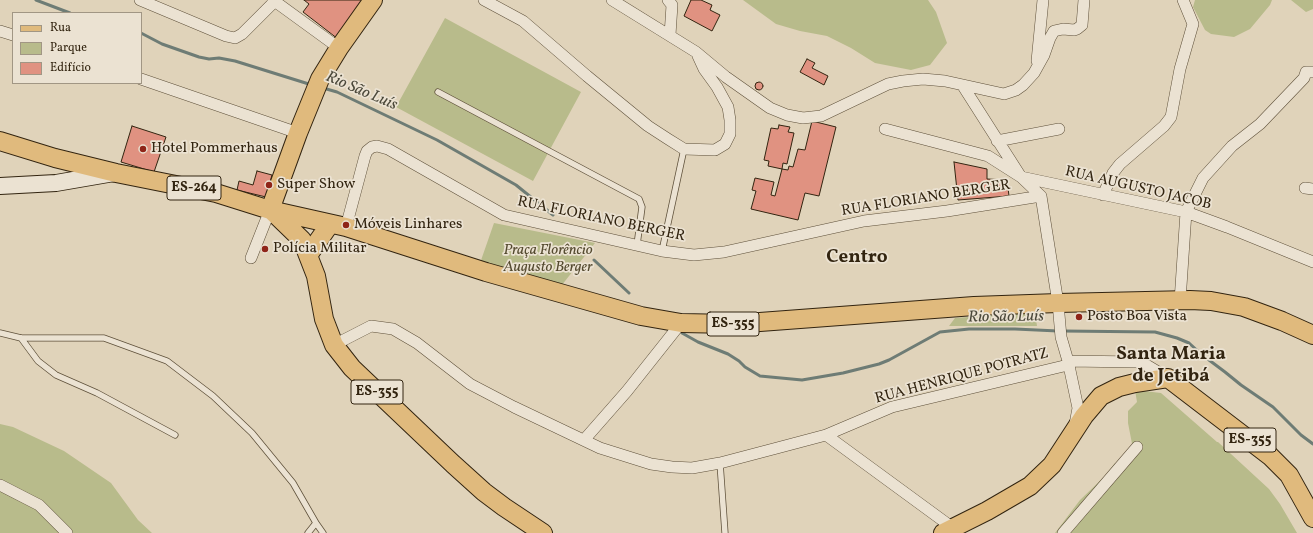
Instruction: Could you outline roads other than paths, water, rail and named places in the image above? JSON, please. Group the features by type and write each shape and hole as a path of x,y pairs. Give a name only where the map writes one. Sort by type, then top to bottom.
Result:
{"main road":[{"path":"270,210 298,133 320,79 339,48 373,0"},
{"name":"ES-264","path":"0,142 55,158 116,173 216,193 270,210"},
{"name":"ES-355","path":"270,210 310,218 338,226 508,278 640,316 681,323 733,324 974,306 1058,310 1180,301 1211,301 1244,307 1282,321 1313,335"},
{"name":"ES-355","path":"270,210 302,240 309,254 316,276 324,319 334,345 352,368 453,464 499,503 543,533"},
{"path":"309,254 338,226"},
{"path":"948,530 987,511 1030,486 1052,465 1084,416 1101,396 1119,387 1168,378"},
{"name":"ES-355","path":"1168,378 1270,456 1289,474 1313,518"}],"street":[{"path":"140,0 234,38 242,34 274,1 339,48"},
{"path":"484,0 522,21 648,126 684,149 715,150 725,144 730,134 728,107 717,87 704,69 696,52"},
{"path":"612,0 696,52 726,77 770,108 803,118 821,116 888,84 903,80 938,80 1004,94 1016,90 1023,85 1037,68 1054,31 1063,29 1074,30 1082,25 1084,0"},
{"path":"668,0 672,4 670,35"},
{"path":"1037,68 1043,0"},
{"path":"1103,195 1113,173 1120,164 1164,126 1171,117 1180,69 1193,24 1183,0"},
{"path":"0,31 12,35"},
{"path":"1180,301 1186,212 1203,178 1232,146 1260,124 1304,78 1306,72 1313,72"},
{"path":"142,79 298,133"},
{"path":"963,86 1021,178"},
{"path":"885,129 988,156 1021,178 1041,196 1061,337 1078,408 1072,435"},
{"path":"997,141 1059,129"},
{"name":"RUA FLORIANO BERGER","path":"338,226 367,151 372,147 377,146 388,149 504,214 662,251 694,255 724,252 864,221 947,211 1041,196"},
{"path":"0,186 56,183 116,173"},
{"name":"RUA AUGUSTO JACOB","path":"1021,178 1186,212 1313,262"},
{"path":"251,258 270,210"},
{"path":"584,440 627,391 681,323"},
{"name":"RUA HENRIQUE POTRATZ","path":"334,345 370,326 393,329 417,343 470,384 514,407 600,448 651,464 692,468 826,435 892,407 1068,363 1137,362 1148,366 1168,378"},
{"path":"826,435 948,530"},
{"path":"1063,533 1137,447"},
{"path":"0,485 39,504 67,533"}],"lane":[{"path":"438,92 639,199 642,207 637,245"},
{"path":"662,251 684,149"},
{"path":"0,333 21,338 104,338 167,361 212,396 252,432 293,483 323,533"},
{"path":"21,338 38,361 56,375 97,393 175,435"},
{"path":"720,462 725,533"},
{"path":"308,533 316,523"}],"waterway":[{"name":"Rio São Luís","path":"36,0 67,12"},
{"name":"Rio São Luís","path":"142,34 162,44 199,57 209,59 219,58 235,61 312,85"},
{"name":"Rio São Luís","path":"323,88 337,92 437,140 516,185 553,215"},
{"name":"Rio São Luís","path":"594,260 629,293"},
{"name":"Rio São Luís","path":"682,333 698,342 728,354 760,376 802,380 843,373 879,364 940,332 969,329 1058,331"},
{"name":"Rio São Luís","path":"1063,331 1155,332 1189,343 1241,385 1273,407 1301,435 1313,444"}],"place":[{"name":"Hotel Pommerhaus","path":"143,149"},
{"name":"Super Show","path":"269,185"},
{"name":"Móveis Linhares","path":"346,225"},
{"name":"Polícia Militar","path":"265,249"},
{"name":"Posto Boa Vista","path":"1079,317"}],"district":[{"name":"Centro","path":"857,259"},
{"name":"Santa Maria de Jetibá","path":"1171,367"}],"park label":[{"name":"Praça Florêncio Augusto Berger","path":"548,260"}]}
